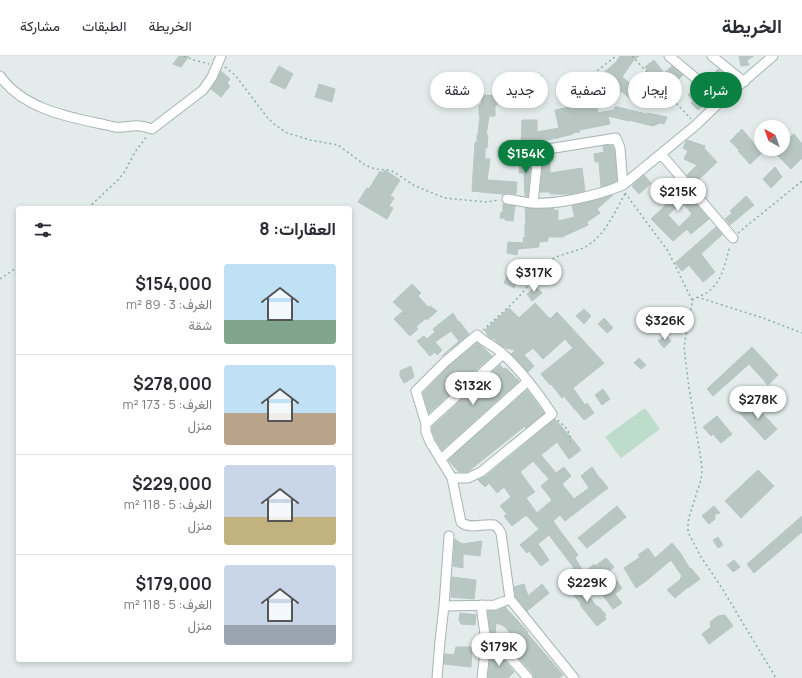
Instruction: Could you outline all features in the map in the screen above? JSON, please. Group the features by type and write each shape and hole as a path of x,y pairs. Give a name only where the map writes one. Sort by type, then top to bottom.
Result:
{"street":[{"path":"0,76 11,90 24,99 50,110 80,120 116,127 140,126 152,130 203,90 212,77 221,56"},
{"path":"668,56 690,74"},
{"path":"712,56 744,82 773,56"},
{"path":"507,199 533,203 562,202 623,188 714,108"},
{"path":"533,203 538,154 542,150 616,138 620,148 623,188"},
{"path":"661,154 733,238"},
{"path":"452,478 468,478 481,472 552,414 528,381 504,354 481,340 477,335 445,362 416,390 426,424 426,432 430,442 452,478 461,522 468,526 490,524 498,528 501,533 510,599 574,678"},
{"path":"426,424 504,354"},
{"path":"441,459 528,381"},
{"path":"437,678 449,536"},
{"path":"444,606 495,606 510,599"},
{"path":"481,606 486,642 482,678"},
{"path":"486,642 496,644 501,647 528,678"}],"path":[{"path":"184,56 226,68 235,76 270,121 287,133 310,140 338,145 365,165 375,169 386,169 394,172 415,186 445,198 486,202 507,199"},
{"path":"596,72 616,56"},
{"path":"632,56 696,125"},
{"path":"90,206 119,179 135,152 152,130"},
{"path":"692,300 709,291 722,273 733,238 802,181"},
{"path":"623,188 668,251 692,300 684,348 702,470 701,480 689,517 688,532 701,556 776,678"},
{"path":"477,335 523,292 543,266 548,262 585,247 596,239 606,228 623,188"},
{"path":"0,279 16,268"},
{"path":"698,297 763,318 802,333"},
{"path":"552,414 569,431 571,436 570,442"}],"green space":[{"path":"645,408 660,429 621,458 605,437"}],"building":[{"path":"179,56 189,56 181,67 173,64"},
{"path":"620,56 639,56 633,61 622,77 628,82 628,97 621,91 620,92 620,72 605,72 616,62"},
{"path":"739,56 754,56 747,60 749,65 741,66"},
{"path":"654,60 663,72 647,72 648,71 645,67"},
{"path":"279,66 293,74 285,89 270,82"},
{"path":"672,66 679,72 665,72"},
{"path":"221,71 230,79 227,83 230,86 221,97 211,89"},
{"path":"319,84 335,89 332,102 315,97"},
{"path":"484,95 492,95 492,108 495,108 495,116 489,116 486,135 488,135 487,148 485,148 485,159 490,159 487,180 517,182 516,194 472,191 475,142 477,143 480,115 479,108 484,108"},
{"path":"565,108 597,108 598,113 620,108 650,115 647,113 667,117 664,124 660,123 653,126 608,116 610,124 579,130 580,132 558,138 521,144 522,120 537,120 537,132 559,128 555,110"},
{"path":"742,129 754,143 754,156 759,156 750,164 730,141"},
{"path":"794,134 802,144 802,158 791,169 778,156 790,156 790,137"},
{"path":"687,140 705,146 704,148 717,162 694,184 687,175 697,165 684,159 688,151 683,148"},
{"path":"612,145 614,149 617,181 601,187 599,162 595,162 594,154 604,152 603,146"},
{"path":"553,154 553,160 550,161 550,173 582,168 585,191 569,194 550,194 550,192 540,192 544,156"},
{"path":"520,161 531,161 528,196 525,196 524,173 519,173"},
{"path":"775,167 782,177 771,188 763,179"},
{"path":"385,170 400,180 390,196 394,198 389,206 393,208 387,219 358,202 367,188 369,189 380,171 383,173"},
{"path":"644,175 651,183 639,194 632,186"},
{"path":"673,178 709,219 691,234 687,229 673,241 651,219 666,205 659,195","holes":["682,202 692,214 679,227 668,215"]},
{"path":"613,195 597,209 600,213 587,222 588,225 562,237 548,237 548,241 539,242 539,247 518,249 517,255 507,253 508,242 524,243 523,238 525,237 526,224 525,208 554,208 554,211 558,210 558,221 575,217 572,206"},
{"path":"746,196 754,205 730,225 725,219 732,213 730,211"},
{"path":"503,204 515,206 513,221 500,218 501,212 503,213"},
{"path":"716,227 722,235 701,254 715,272 703,282 689,265 682,271 675,263"},
{"path":"508,273 518,276 514,288 504,283"},
{"path":"412,284 421,293 418,296 428,307 430,306 437,311 416,327 418,329 410,336 394,319 403,311 393,302"},
{"path":"536,286 542,293 532,301 527,294"},
{"path":"535,303 550,319 557,312 604,363 573,388 585,405 587,403 594,413 584,420 564,396 562,398 541,374 573,348 565,339 543,359 533,348 524,355 534,366 528,372 511,354 515,350 506,348 494,338 493,339 488,336 485,330 509,308 519,318"},
{"path":"584,309 591,316 584,324 576,316"},
{"path":"453,313 458,322 459,321 469,334 442,356 459,341 451,331 435,342 442,350 437,355 435,352 430,356 417,341 424,336 427,339 435,332 433,329"},
{"path":"604,318 613,328 607,333 598,324"},
{"path":"666,335 671,341 664,348 658,341"},
{"path":"477,343 492,356 429,413 423,393 449,366"},
{"path":"752,347 778,375 768,385 749,364 713,396 707,389"},
{"path":"639,358 646,365 641,369 634,363"},
{"path":"500,365 503,369 506,368 519,381 442,450 435,439 432,427"},
{"path":"411,366 414,377 404,383 400,376 400,371"},
{"path":"603,389 610,399 602,405 595,395"},
{"path":"527,390 544,413 526,428 525,426 470,470 467,472 459,472 448,460"},
{"path":"750,400 777,429 765,440 738,411"},
{"path":"717,416 732,434 721,443 713,434 711,436 703,427"},
{"path":"555,419 581,450 569,459 557,442 541,455 556,473 564,467 571,476 562,484 574,499 589,488 581,476 592,467 608,488 565,521 560,515 553,521 578,555 575,558 585,574 578,579 572,570 574,568 549,535 538,544 549,560 541,566 529,551 527,553 520,545 539,529 526,515 512,526 504,516 507,514 500,506 511,497 504,487 497,493 489,483 485,487 478,480 485,477","holes":["533,461 549,479 541,486 552,500 537,513 526,498 535,492 520,472"]},
{"path":"758,470 774,486 741,518 725,501"},
{"path":"617,506 626,517 587,548 578,538"},
{"path":"714,506 720,513 715,514 715,519 709,524 702,516"},
{"path":"802,516 802,532 754,573 747,564"},
{"path":"718,537 723,545 718,548 713,540"},
{"path":"455,539 462,544 482,541 480,556 463,554 463,568 453,566"},
{"path":"672,543 690,569 691,568 700,579 675,598 667,590 681,579 680,578 682,576 671,560 636,588 624,568 640,557 638,555 648,548 655,558"},
{"path":"606,558 614,567 609,571 622,588 615,594 622,603 613,609 600,591 610,583 603,573 592,581 585,572 594,564 595,566"},
{"path":"734,560 740,567 733,572 727,565"},
{"path":"452,577 476,580 474,599 451,597"},
{"path":"577,580 597,607 598,606 606,615 604,616 606,619 597,626 568,588"},
{"path":"524,584 528,596 542,584 549,593 527,611 516,597 514,587"},
{"path":"505,607 528,632 527,633 563,675 559,678 534,678 533,674 511,649 518,642 504,626 496,623 495,638 491,635 488,611 497,611"},
{"path":"460,613 476,615 475,625 461,624 459,620"},
{"path":"725,615 733,626 709,644 702,634 711,627 710,622 718,616"},
{"path":"456,647 472,647 471,667 444,664 445,654 454,655"},
{"path":"496,651 514,672 508,678 488,678 491,652"}]}
